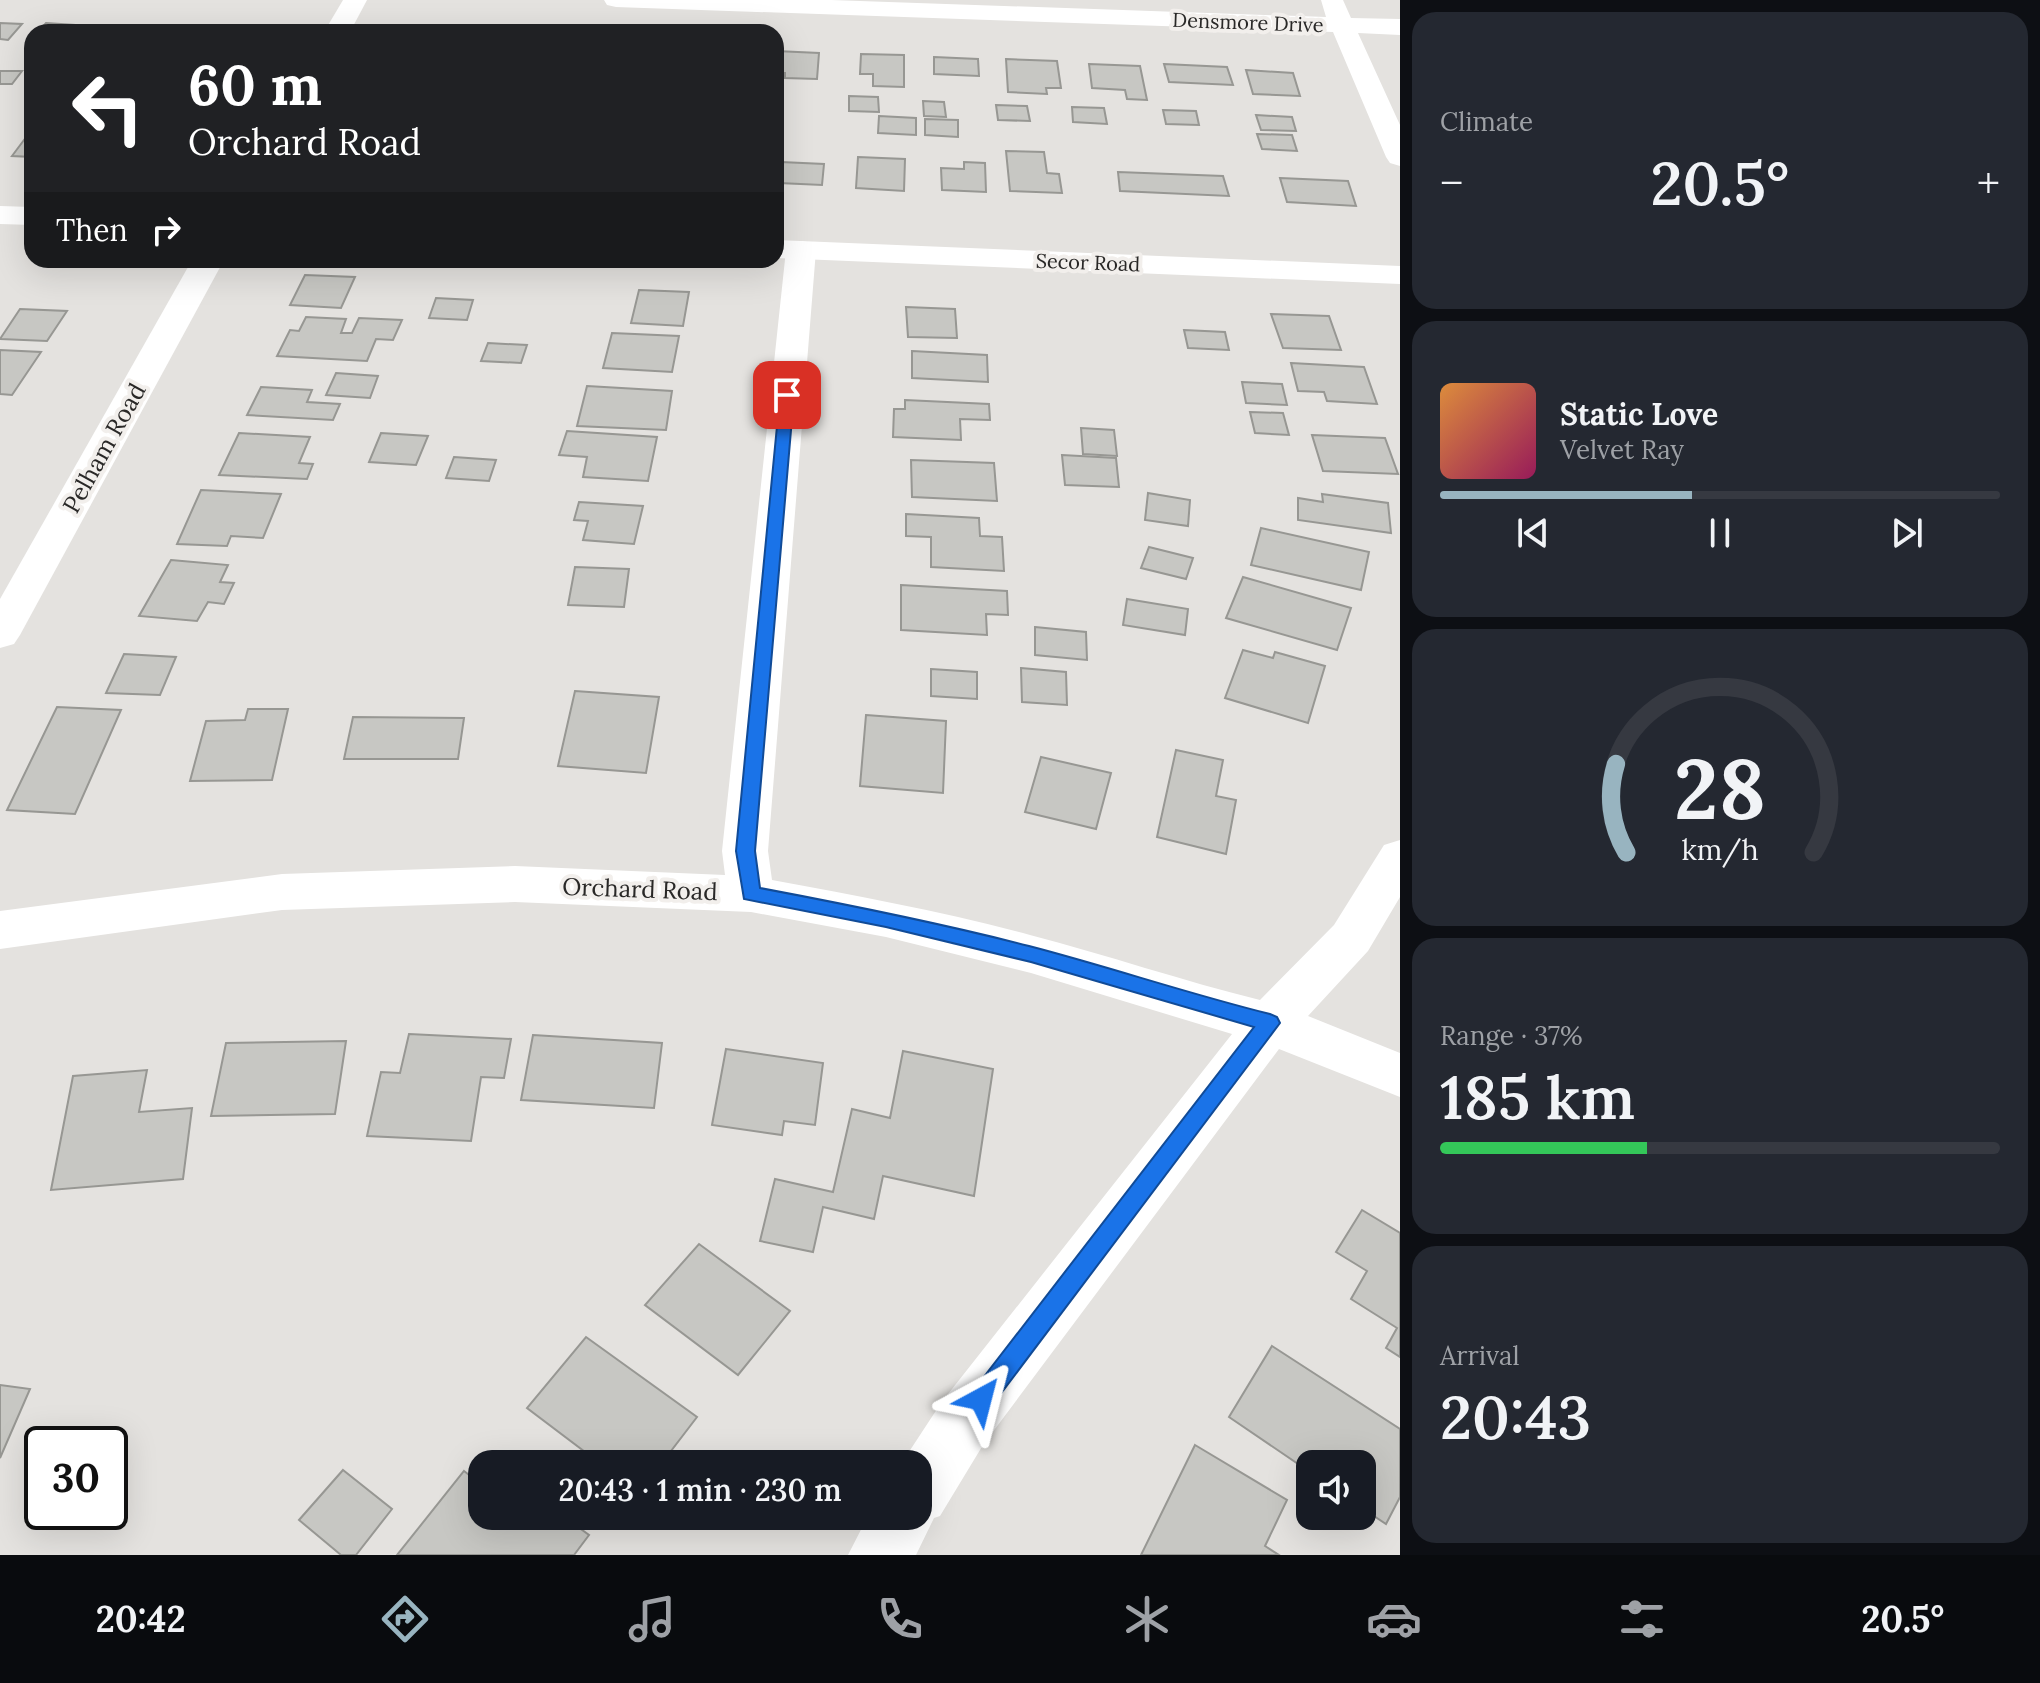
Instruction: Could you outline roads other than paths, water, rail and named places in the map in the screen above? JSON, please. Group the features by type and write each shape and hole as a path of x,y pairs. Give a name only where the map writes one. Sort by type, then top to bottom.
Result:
{"street":[{"path":"342,24 355,0"},
{"name":"Densmore Drive","path":"616,0 1400,27"},
{"path":"1331,0 1400,157"},
{"path":"0,215 24,216"},
{"path":"751,894 745,851 788,250"},
{"name":"Secor Road","path":"788,250 1400,275"},
{"name":"Pelham Road","path":"0,635 204,268"},
{"path":"932,1472 962,1424 1270,1023 1351,938 1400,857"},
{"name":"Orchard Road","path":"0,930 282,892 515,884 751,894 886,919 1031,954 1197,1005 1270,1023 1400,1075"},
{"path":"880,1555 895,1530"}]}
